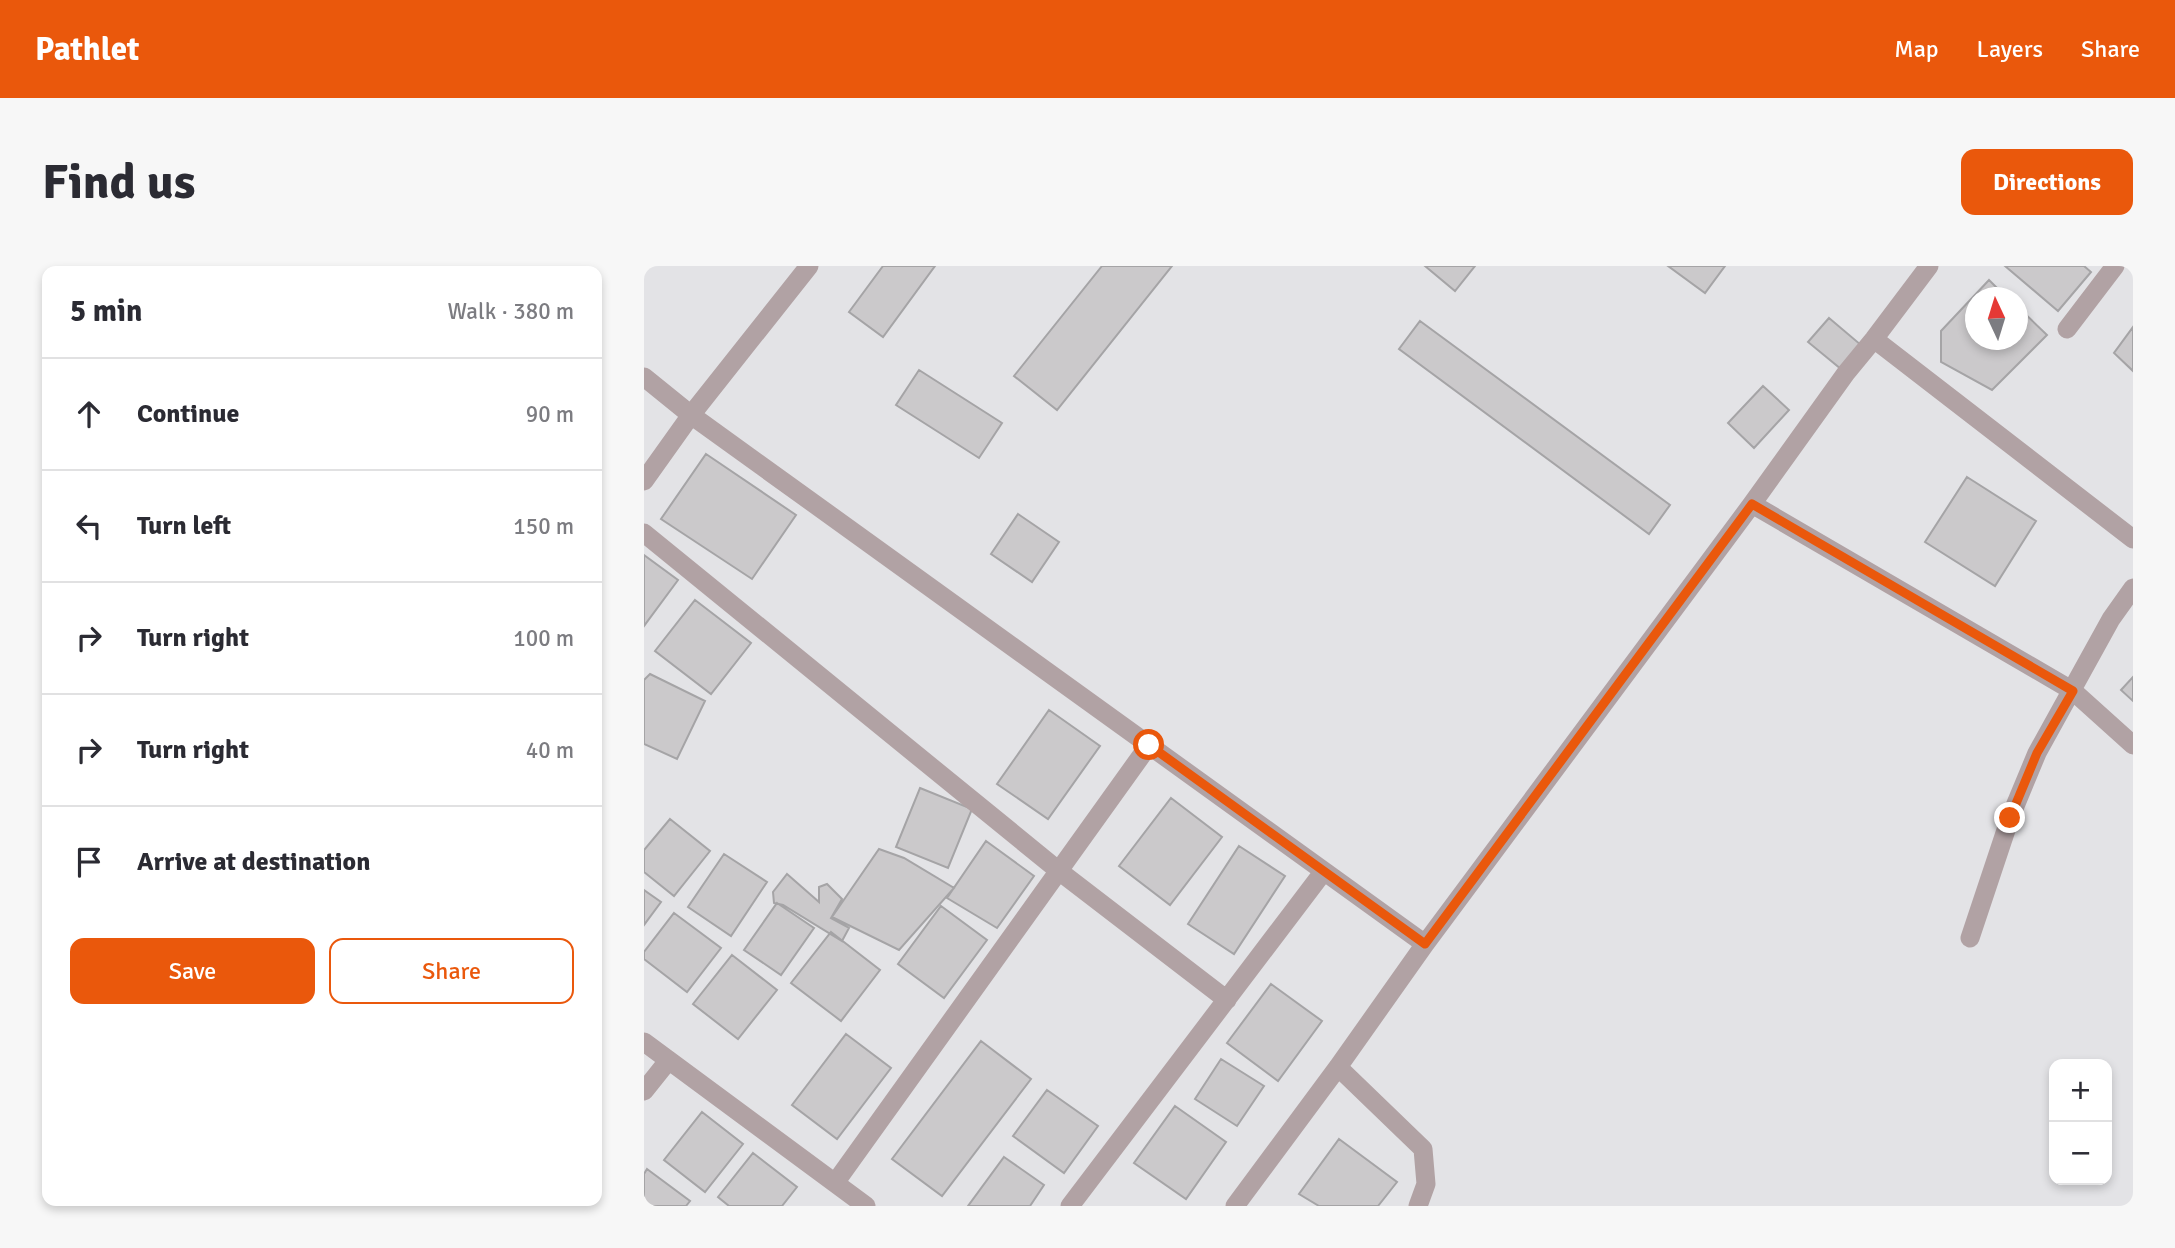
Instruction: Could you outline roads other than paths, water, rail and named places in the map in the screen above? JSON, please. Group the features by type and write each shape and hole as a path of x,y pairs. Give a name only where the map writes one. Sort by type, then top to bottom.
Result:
{"street":[{"path":"644,481 691,415 809,266"},
{"path":"1235,1206 1425,944 1846,373 1928,266"},
{"path":"2067,329 2115,266"},
{"path":"1874,339 2133,539"},
{"path":"644,377 691,415 1425,944"},
{"path":"1752,504 2073,691 2133,745"},
{"path":"644,533 1059,871 1227,1000"},
{"path":"1970,938 2010,818 2037,753 2111,619 2133,588"},
{"path":"835,1183 1149,745"},
{"path":"1070,1206 1324,871"},
{"path":"644,1042 866,1206"},
{"path":"644,1091 668,1061"},
{"path":"1338,1067 1423,1149 1426,1184 1418,1206"}]}
